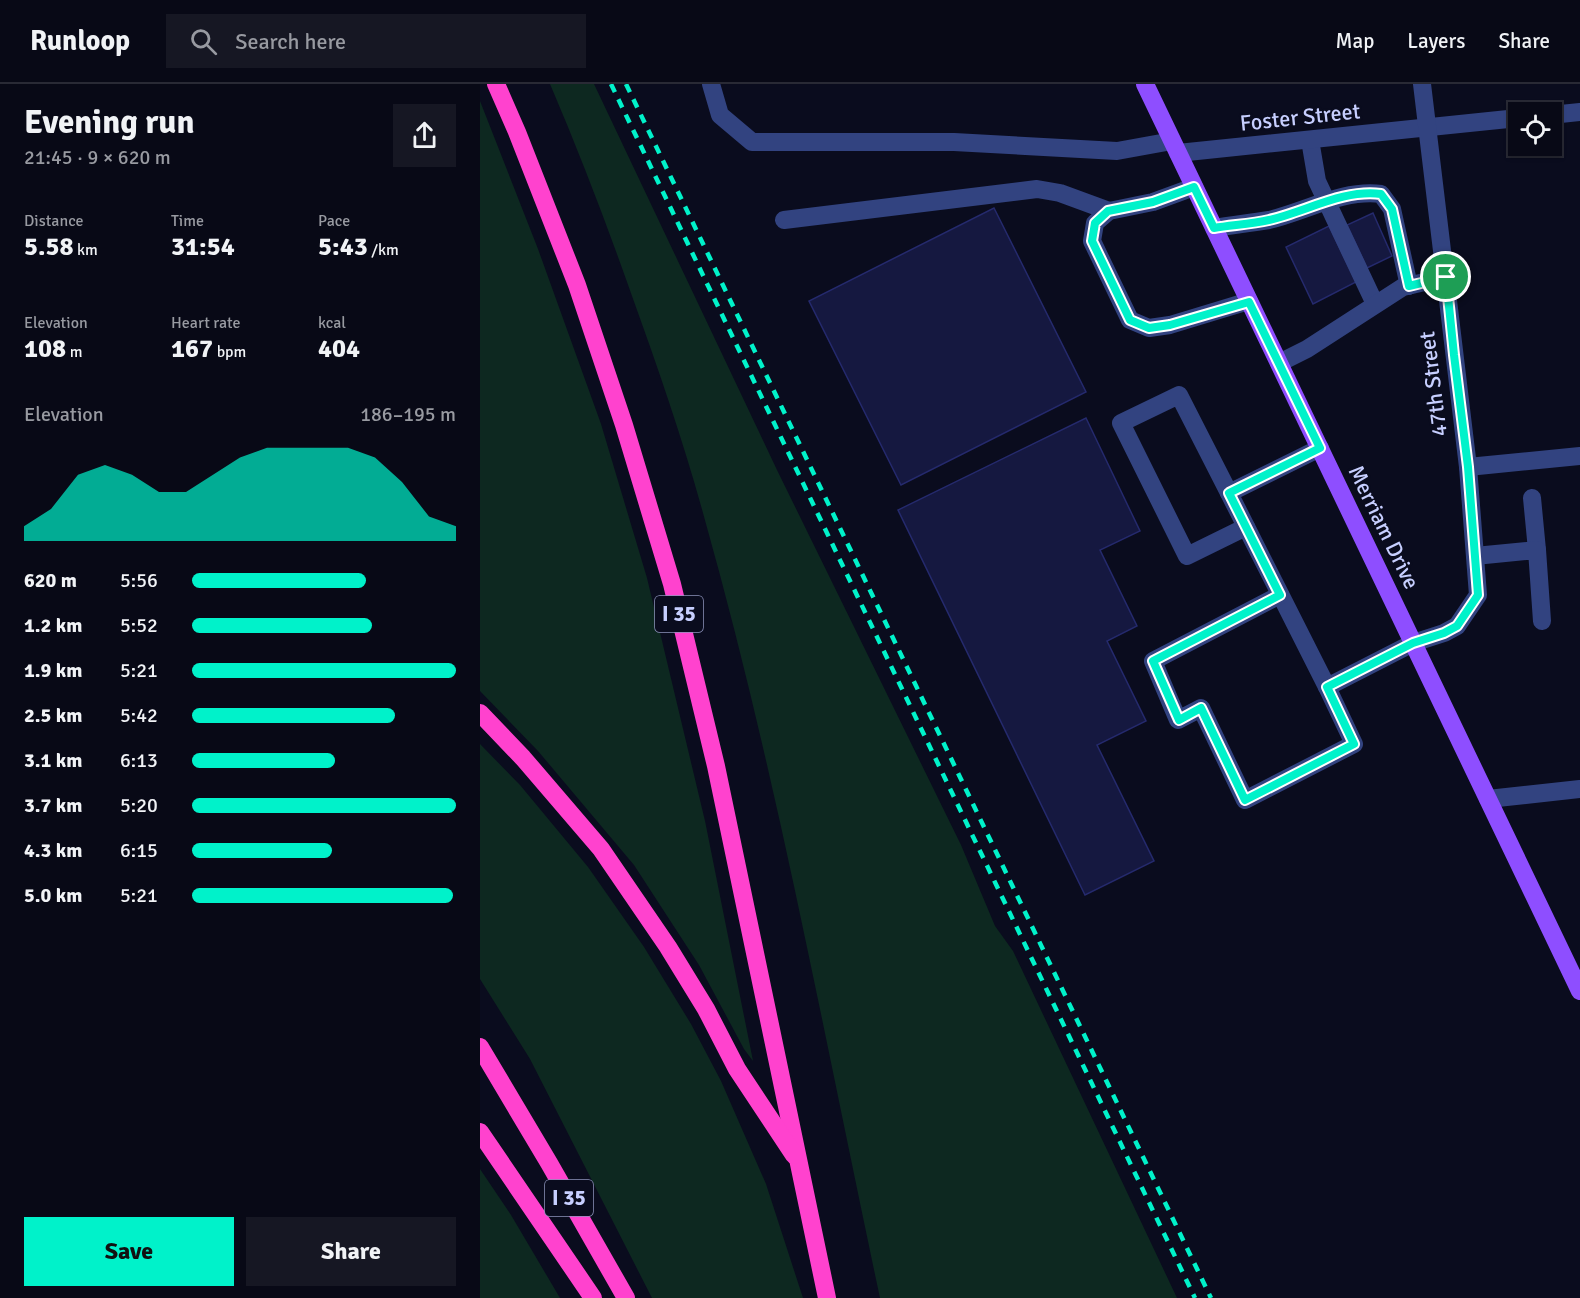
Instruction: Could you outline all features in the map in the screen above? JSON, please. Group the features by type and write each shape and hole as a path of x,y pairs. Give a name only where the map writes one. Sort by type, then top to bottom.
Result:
{"highway":[{"name":"I 35","path":"496,84 577,285 624,425 672,585 716,766 827,1298"},
{"path":"480,713 523,758 601,849 668,947 706,1009 737,1069 799,1162"},
{"name":"I 35","path":"480,1047 626,1298"},
{"path":"480,1132 593,1298"}],"main road":[{"name":"Merriam Drive","path":"1145,84 1579,989"}],"street":[{"name":"Foster Street","path":"711,84 720,115 752,142 954,142 1117,151 1310,140 1508,119"},
{"name":"47th Street","path":"1327,687 1413,643 1444,633 1457,626 1478,595 1468,467 1422,84"},
{"path":"1562,114 1580,112"},
{"path":"1310,140 1317,181 1375,304"},
{"path":"1194,187 1153,202 1108,211 1095,223 1092,241 1130,320 1149,328 1170,325 1249,302"},
{"path":"784,220 1037,189 1060,193 1108,211"},
{"path":"1214,228 1270,220 1327,200 1370,192 1381,194 1392,209 1409,286"},
{"path":"1279,363 1307,349 1403,287 1446,277"},
{"path":"1246,526 1187,556 1121,423 1179,395 1246,526 1327,687 1354,744 1245,800 1201,708 1179,720 1153,661 1280,595"},
{"path":"1229,493 1320,448"},
{"path":"1468,467 1580,456"},
{"path":"1532,498 1542,621"},
{"path":"1475,556 1537,550"},
{"path":"1488,799 1580,789"}],"green space":[{"path":"550,84 594,84 777,470 961,845 995,926 1013,951 1177,1298 880,1298 819,1003 754,708 703,513 679,431 642,323 593,190"},
{"path":"480,101 538,249 601,424 647,578 705,821 753,1061 744,1049 699,965 634,865 538,751 480,691"},
{"path":"480,744 520,785 588,867 644,947 691,1024 721,1081 766,1184 803,1298 652,1298 530,1059 480,979"},
{"path":"480,1169 511,1215 560,1298 480,1298"}],"building":[{"path":"994,208 1086,392 901,485 809,301"},
{"path":"1373,213 1392,256 1367,268 1347,225"},
{"path":"1329,226 1356,282 1313,304 1286,247"},
{"path":"1086,418 1140,531 1100,550 1137,626 1107,641 1146,721 1097,745 1154,861 1085,895 898,510"}],"railway":[{"path":"611,84 1195,1298"},
{"path":"626,84 1211,1298"}],"route":[{"path":"1194,187 1214,228 1270,220 1327,200 1370,192 1381,194 1392,209 1409,286 1446,277 1468,467 1478,595 1457,626 1444,633 1413,643 1327,687 1354,744 1245,800 1201,708 1179,720 1153,661 1280,595 1229,493 1320,448 1249,302 1170,325 1149,328 1130,320 1092,241 1095,223 1108,211 1153,202 1194,187"}]}
